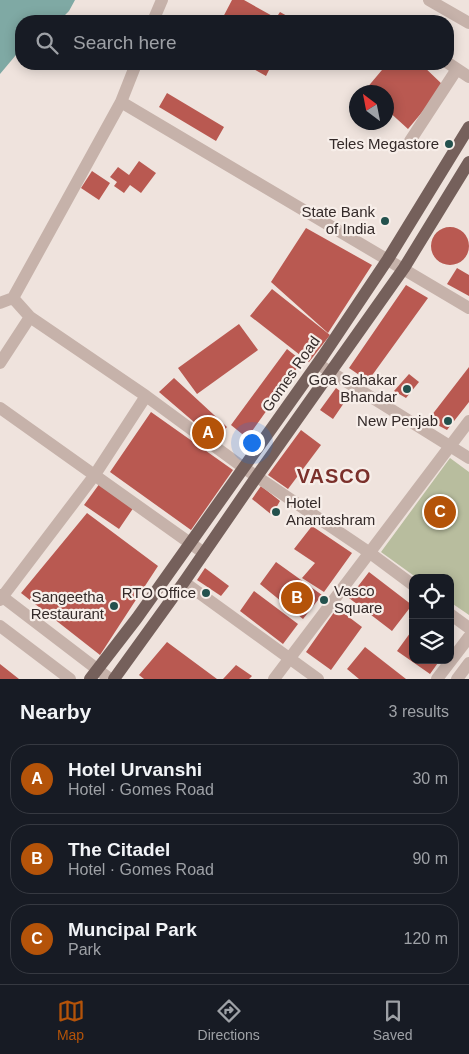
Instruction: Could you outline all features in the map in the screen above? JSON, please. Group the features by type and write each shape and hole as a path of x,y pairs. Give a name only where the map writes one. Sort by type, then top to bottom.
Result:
{"main road":[{"name":"Gomes Road","path":"94,674 318,364 388,259 469,127"},
{"path":"112,679 184,582 257,476 332,373 404,268 469,162"}],"street":[{"path":"156,15 162,0"},
{"path":"429,0 469,23"},
{"path":"454,67 469,77"},
{"path":"0,303 13,298 120,102 133,70"},
{"path":"410,141 450,70"},
{"path":"120,102 469,308"},
{"path":"13,298 30,317 146,396 244,468 370,553 409,582"},
{"path":"0,363 30,317"},
{"path":"318,364 469,458"},
{"path":"112,679 94,674 1,597 94,476 146,396"},
{"path":"0,408 204,553"},
{"path":"274,679 469,421"},
{"path":"184,582 289,660 318,679"},
{"path":"454,617 469,628"},
{"path":"0,626 70,679"},
{"path":"437,679 469,638"},
{"path":"457,679 469,663"}],"green space":[{"path":"450,458 469,472 469,615 454,605 454,574 411,574 381,552"}],"water":[{"path":"0,0 75,0 65,15 15,15 15,56 0,74"}],"building":[{"path":"232,0 244,0 271,15 224,15"},
{"path":"255,70 269,70 266,76"},
{"path":"382,70 427,70 444,86 408,129 394,116 394,85 369,85"},
{"path":"167,93 224,127 216,141 159,107"},
{"path":"139,161 156,173 141,193 130,185 124,193 114,186 117,182 110,177 118,167 129,175"},
{"path":"92,171 110,183 99,200 81,188"},
{"path":"450,227 464,232 469,246 464,260 450,265 436,260 431,246 436,232"},
{"path":"306,228 372,265 328,333 271,282"},
{"path":"457,268 469,275 469,296 447,284"},
{"path":"406,285 428,298 368,381 349,368"},
{"path":"272,289 330,335 309,362 250,316"},
{"path":"239,324 258,350 197,394 178,368"},
{"path":"287,349 302,361 247,438 231,425"},
{"path":"469,367 469,402 447,430 428,420"},
{"path":"409,374 419,382 406,398 394,391"},
{"path":"174,378 227,427 215,440 159,392"},
{"path":"336,388 348,397 333,419 320,410"},
{"path":"151,412 233,470 191,530 110,472"},
{"path":"301,430 321,445 288,489 268,475"},
{"path":"100,483 134,507 119,529 84,505"},
{"path":"261,486 280,501 272,515 252,499"},
{"path":"87,513 158,566 100,655 21,593"},
{"path":"312,526 352,553 324,592 302,578 315,563 294,549"},
{"path":"276,562 322,595 303,619 260,584"},
{"path":"205,568 229,586 221,596 197,580"},
{"path":"369,572 409,603 409,609 392,631 349,598"},
{"path":"254,591 298,624 283,644 240,611"},
{"path":"337,608 362,627 331,670 306,652"},
{"path":"409,634 409,659 397,651"},
{"path":"167,642 217,679 144,679 139,675"},
{"path":"365,647 406,679 359,679 347,669"},
{"path":"0,664 19,679 0,679"},
{"path":"416,664 437,664 430,674"},
{"path":"236,665 252,676 249,679 223,679"}],"place":[{"name":"Teles Megastore","path":"449,144"},
{"name":"State Bank of India","path":"385,221"},
{"name":"Goa Sahakar Bhandar","path":"407,389"},
{"name":"New Penjab","path":"448,421"},
{"name":"Hotel Urvanshi","path":"208,433"},
{"name":"Hotel Anantashram","path":"276,512"},
{"name":"Muncipal Park","path":"440,512"},
{"name":"RTO Office","path":"206,593"},
{"name":"The Citadel","path":"297,598"},
{"name":"Vasco Square","path":"324,600"},
{"name":"Sangeetha Restaurant","path":"114,606"}],"district":[{"name":"VASCO","path":"334,476"}]}
